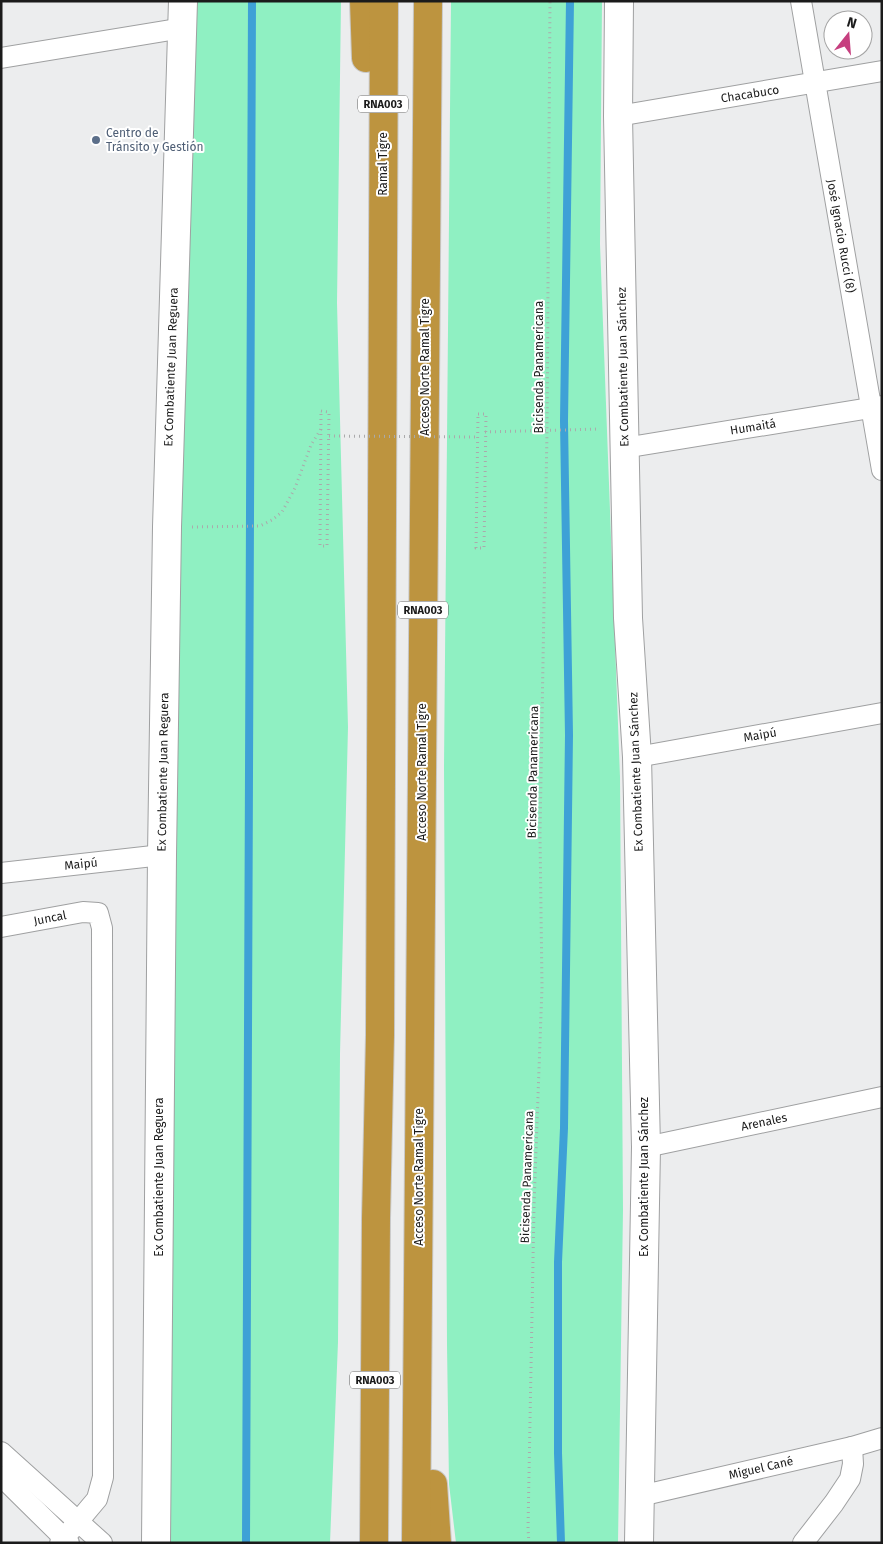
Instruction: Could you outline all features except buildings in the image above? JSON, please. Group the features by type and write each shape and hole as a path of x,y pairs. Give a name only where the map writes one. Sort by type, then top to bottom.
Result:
{"highway":[{"path":"364,1 366,52 382,206"},
{"name":"Ramal Tigre","path":"382,206 384,1"},
{"name":"Acceso Norte Ramal Tigre","path":"416,1543 428,1"},
{"name":"RNA003","path":"374,1543 376,1218 380,1035 382,206"},
{"path":"355,1543 376,1218"},
{"path":"418,1218 437,1543"}],"street":[{"name":"Ex Combatiente Juan Reguera","path":"156,1543 167,527 183,1"},
{"name":"Ex Combatiente Juan Sánchez","path":"619,1 618,116 628,618 637,757 646,1147 639,1543"},
{"name":"José Ignacio Rucci (8)","path":"801,1 877,407 882,470"},
{"path":"1,58 182,28"},
{"name":"Chacabuco","path":"618,116 882,72"},
{"name":"Humaitá","path":"624,448 877,407"},
{"name":"Maipú","path":"637,757 882,713"},
{"name":"Maipú","path":"1,873 162,855"},
{"name":"Juncal","path":"1,927 83,912 98,913 102,928 103,1477 97,1499 78,1521"},
{"name":"Arenales","path":"646,1147 882,1097"},
{"name":"Miguel Cané","path":"640,1496 852,1447 882,1438"},
{"path":"803,1543 834,1503 850,1478 853,1464 852,1447"},
{"path":"1,1452 102,1543"},
{"path":"1,1476 64,1541 78,1521"}],"path":[{"name":"Bicisenda Panamericana","path":"529,1543 534,1206 542,987 540,834 547,431 550,1"},
{"path":"321,412 329,412 329,436 327,546 320,546 321,412"},
{"path":"478,414 486,414 484,548 476,548 478,437 478,414"},
{"path":"167,527 260,526 272,520 282,512 311,445 321,429"},
{"path":"485,432 571,431"},
{"path":"329,436 478,437"}],"green space":[{"path":"187,1 341,1 337,303 348,727 340,1054 338,1342 330,1543 161,1543"},
{"path":"451,1 602,1 600,244 620,777 623,1210 618,1543 456,1543 449,1484 444,767"}],"waterway":[{"path":"246,1543 252,1"},
{"path":"561,1543 558,1453 558,1262 564,1128 569,735 564,421 570,1"}],"place":[{"name":"Centro de Tránsito y Gestión","path":"96,140"}]}
